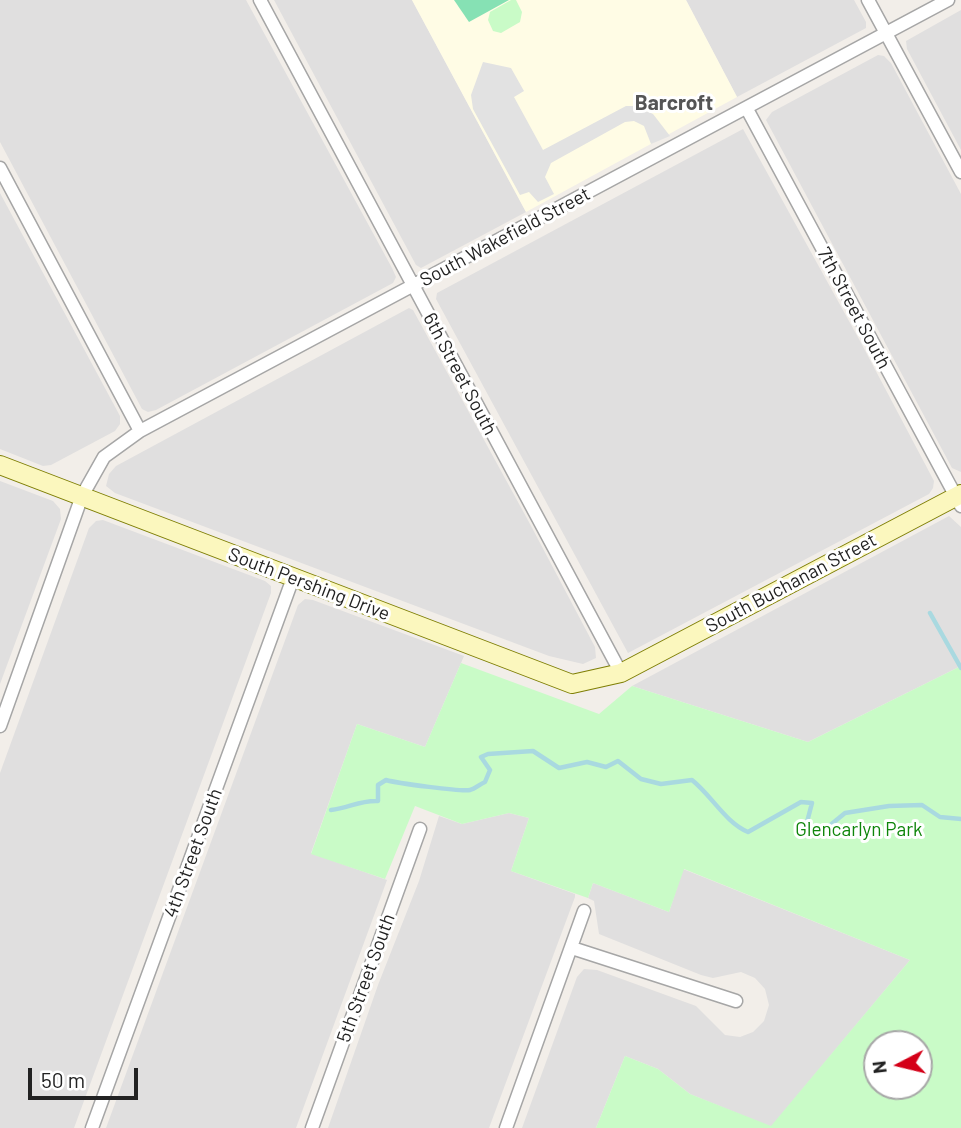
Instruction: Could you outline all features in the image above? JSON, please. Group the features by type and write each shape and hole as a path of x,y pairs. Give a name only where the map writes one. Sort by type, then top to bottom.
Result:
{"street":[{"name":"6th Street South","path":"260,0 621,673"},
{"path":"869,0 961,172"},
{"name":"South Wakefield Street","path":"0,726 82,496 104,457 140,431 948,0"},
{"name":"7th Street South","path":"747,109 959,499"},
{"path":"0,168 140,431"},
{"name":"South Pershing Drive","path":"0,464 572,684 621,673"},
{"name":"South Buchanan Street","path":"621,673 959,499"},
{"name":"4th Street South","path":"92,1128 293,578"},
{"name":"5th Street South","path":"312,1128 420,829"},
{"path":"506,1128 584,911"},
{"path":"572,948 736,1001"}],"shaded area":[{"path":"0,0 246,0 392,268 396,277 393,283 156,410 148,412 142,409 0,142"},
{"path":"274,0 412,0 526,212 421,268 416,265"},
{"path":"412,0 686,0 737,97 526,212"},
{"path":"686,0 854,0 866,22 866,28 737,97"},
{"path":"961,10 961,150 907,49 906,41"},
{"path":"878,55 884,56 891,63 961,194 961,472 952,468 766,120 772,112"},
{"path":"483,62 511,68 524,91 514,97 543,150 626,106 635,106 653,114 670,136 651,144 644,126 634,121 625,122 551,163 545,177 554,194 538,202 529,192 520,195 473,109 471,95"},
{"path":"743,129 860,341 934,481 933,488 929,494 628,653 436,299 437,293"},
{"path":"0,193 120,416 120,424 115,431 51,465 43,466 0,449"},
{"path":"409,308 413,310 530,524 595,647 596,658 583,664 549,656 115,493 106,486 109,474 116,466"},
{"path":"0,481 53,501 60,509 61,519 0,684"},
{"path":"949,516 961,527 961,666 808,742 632,686"},
{"path":"103,520 265,581 271,586 271,593 74,1128 0,1128 0,773 89,528 96,521"},
{"path":"305,599 464,656 425,747 357,724 311,853 387,880 296,1128 106,1128 298,605"},
{"path":"509,813 529,818 511,871 575,894 575,897 489,1128 328,1128 378,985 419,881 439,816 462,824"},
{"path":"683,869 910,960 771,1127 690,1094 658,1069 625,1056 596,1128 522,1128 577,977 584,969 597,970 696,1006 725,1035 740,1037 753,1032 764,1021 769,1005 765,989 755,978 741,972 713,978 701,975 599,934 594,901 588,898 593,883 669,912"}],"green space":[{"path":"454,0 509,0 469,22"},
{"path":"516,0 522,12 520,22 501,33 493,31 488,20 490,12"},
{"name":"Glencarlyn Park","path":"461,663 599,714 632,686 808,742 961,666 961,1128 596,1128 625,1056 658,1069 690,1094 771,1126 910,960 684,869 669,912 593,883 588,898 511,871 529,818 509,813 462,824 415,806 385,879 311,854 357,724 425,747"}],"waterway":[{"path":"930,613 961,668"},
{"path":"331,810 378,801 378,785 386,780 455,790 474,789 485,782 490,770 481,757 488,754 533,751 559,768 587,762 606,767 618,761 641,779 661,784 692,780 732,822 748,832 801,802 812,803 807,822 809,831 828,827 845,813 889,806 922,805 940,817 961,819"}],"district":[{"name":"Barcroft","path":"674,103"}]}
